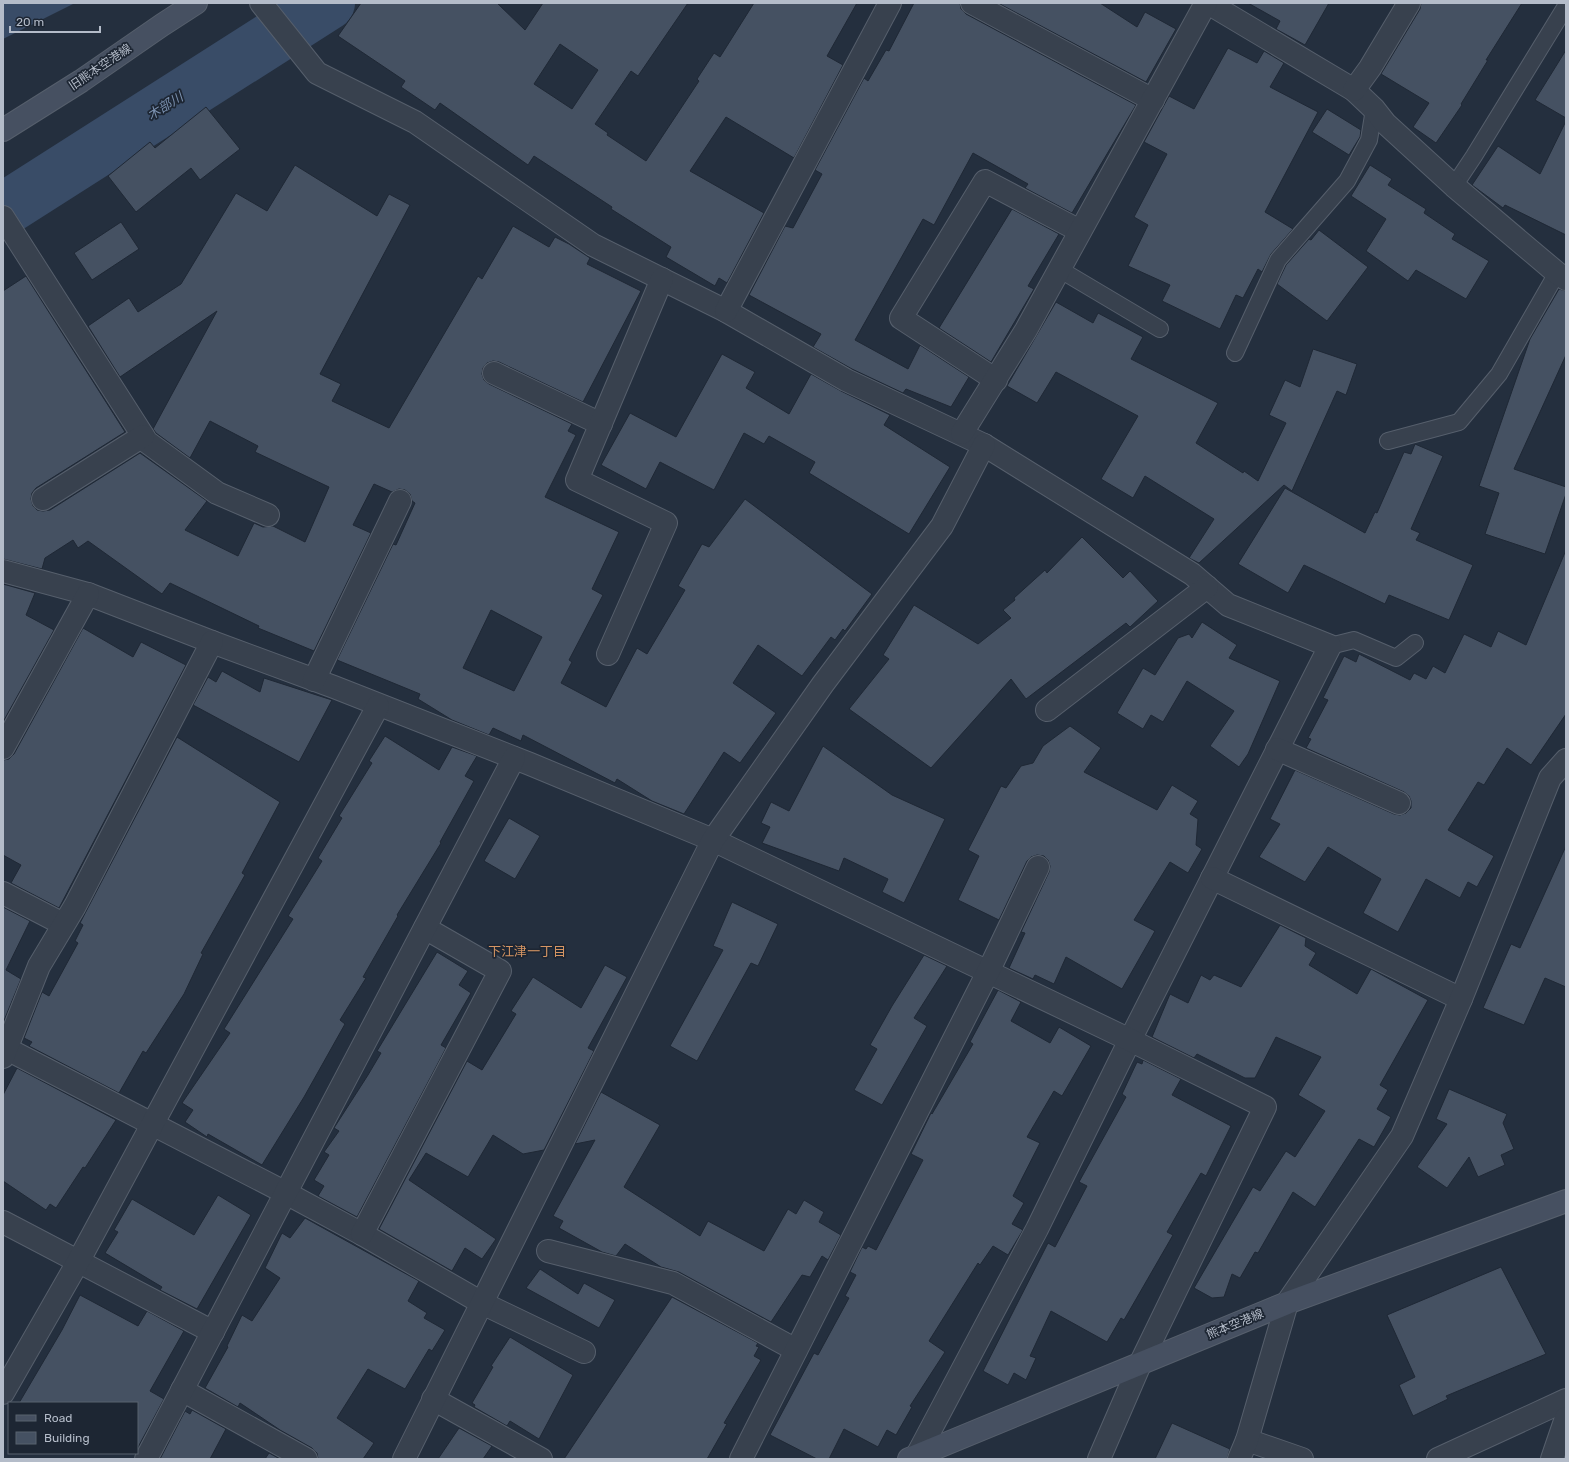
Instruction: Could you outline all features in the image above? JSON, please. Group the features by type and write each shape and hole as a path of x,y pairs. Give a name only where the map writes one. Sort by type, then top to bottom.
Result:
{"main road":[{"name":"旧熊本空港線","path":"3,130 81,81 162,24 196,3"},
{"name":"熊本空港線","path":"913,1458 1141,1362 1287,1303 1566,1201"}],"street":[{"path":"261,3 317,73 415,122 593,245 726,311 846,380 962,433 984,445 1192,574 1228,605 1330,646 1130,1040 1037,1229 913,1458"},
{"path":"726,311 890,3"},
{"path":"972,3 1153,100"},
{"path":"962,433 996,380 1207,3 1354,90 1374,109 1385,123 1454,186 1561,276"},
{"path":"1354,90 1370,68 1409,3"},
{"path":"996,380 901,318 984,180 1080,231"},
{"path":"3,217 147,442 217,493 268,515"},
{"path":"608,654 666,522 577,480 662,279"},
{"path":"494,373 601,424"},
{"path":"43,499 144,436"},
{"path":"404,1459 713,840 823,684 942,526 984,445"},
{"path":"314,680 400,501"},
{"path":"3,571 88,594 514,758 713,840 1130,1040 1265,1107 1141,1362 1099,1459"},
{"path":"1047,710 1207,587"},
{"path":"3,748 88,594"},
{"path":"212,642 75,906 39,966 5,1053 286,1193 362,1234 482,1303 584,1352"},
{"path":"3,1393 78,1262 378,706"},
{"path":"1277,749 1399,803"},
{"path":"146,1459 514,758"},
{"path":"1302,1459 1243,1450 1287,1303 1402,1136 1461,1000 1550,778 1566,760"},
{"path":"741,1459 988,972 1038,867"},
{"path":"1212,878 1461,1000"},
{"path":"3,893 63,924"},
{"path":"362,1234 500,971 425,928"},
{"path":"3,1222 213,1332"},
{"path":"548,1250 673,1283 796,1350"},
{"path":"182,1390 306,1459"},
{"path":"434,1400 541,1459"},
{"path":"1438,1459 1566,1400"},
{"path":"1552,1459 1566,1418"}],"lane":[{"path":"1454,186 1566,6"},
{"path":"1235,353 1278,260 1347,181 1369,140 1374,109"},
{"path":"1059,269 1160,329"},
{"path":"1388,441 1459,422 1499,374 1561,276"},
{"path":"1330,646 1354,640 1396,658 1415,643"}],"water":[{"path":"3,3 75,3 3,39"}],"building":[{"path":"361,3 497,3 525,30 543,3 688,3 638,76 631,71 595,124 608,133 607,135 646,161 699,81 697,79 714,53 720,57 754,3 857,3 827,56 843,65 794,158 726,117 690,171 764,213 727,283 719,278 715,286 666,257 671,247 611,209 612,207 534,156 528,165 440,103 435,110 401,87 405,81 338,36","holes":["560,44 598,70 572,109 534,84"]},
{"path":"914,3 960,3 961,9 966,14 1136,105 1072,213 1025,188 1028,184 973,153 934,225 923,219 855,340 908,369 920,345 969,377 951,407 906,389 903,393 852,369 813,347 821,334 749,295 785,226 793,228 822,174 815,170 864,78 868,81 886,50 889,51"},
{"path":"998,3 1100,3 1137,27 1145,12 1176,29 1146,82"},
{"path":"1248,3 1329,3 1305,45 1276,29 1280,21"},
{"path":"1421,3 1522,3 1486,60 1488,60 1461,104 1462,105 1436,143 1413,127 1429,103 1381,74 1420,9"},
{"path":"1228,48 1257,63 1264,51 1284,63 1270,87 1318,112 1265,212 1293,229 1271,254 1262,272 1258,269 1243,298 1236,295 1220,329 1162,301 1170,285 1128,266 1148,225 1134,217 1167,154 1144,142 1169,96 1194,109"},
{"path":"1566,50 1566,118 1535,100"},
{"path":"206,107 240,149 200,180 191,168 136,212 108,176 150,142 155,148"},
{"path":"1327,109 1361,130 1360,137 1349,155 1312,132"},
{"path":"1566,121 1566,235 1505,205 1503,208 1472,185 1498,146 1540,174"},
{"path":"295,165 377,216 389,194 410,205 320,374 341,384 332,401 389,428 478,276 482,279 513,226 549,247 555,237 569,244 590,258 587,264 641,291 583,402 499,362 493,361 487,363 483,368 482,374 484,380 489,384 572,424 568,431 576,435 545,497 619,532 592,589 603,595 569,660 572,662 561,683 606,707 637,648 647,654 685,590 678,586 702,544 709,547 745,499 872,594 845,631 843,629 835,640 831,637 802,676 758,645 733,683 776,713 740,763 724,752 684,814 652,801 617,779 615,783 523,735 521,741 493,728 489,735 452,720 418,699 420,694 337,660 393,544 396,545 415,503 412,501 410,494 405,490 399,489 392,492 374,484 353,525 371,533 314,651 258,628 259,626 170,583 162,594 88,541 78,548 73,540 45,558 42,569 3,559 3,291 26,276 125,432 36,488 32,493 31,499 33,506 37,510 50,510 140,453 207,501 185,530 238,556 254,523 263,527 273,526 305,542 329,487 255,452 258,446 210,421 190,458 156,433 153,429 217,311 120,377 88,326 129,298 138,312 181,284 236,193 267,211","holes":["491,610 542,637 514,691 463,668"]},
{"path":"1370,165 1392,179 1388,185 1426,209 1424,213 1455,234 1452,239 1489,261 1466,299 1416,270 1408,281 1366,251 1386,219 1351,196"},
{"path":"1012,209 1059,234 1028,286 1034,289 991,362 939,328"},
{"path":"121,222 139,249 92,280 74,253"},
{"path":"1319,230 1368,267 1327,321 1277,284 1286,265"},
{"path":"1559,289 1566,291 1566,355 1514,469 1566,487 1566,494 1545,554 1485,534 1499,493 1479,486 1530,339"},
{"path":"1056,302 1093,323 1098,313 1143,337 1131,359 1218,403 1196,443 1243,473 1244,471 1258,481 1286,423 1269,415 1285,380 1300,387 1313,349 1357,364 1346,395 1337,391 1292,491 1284,485 1199,563 1189,558 1214,519 1145,476 1133,498 1101,479 1138,416 1056,372 1037,403 1007,386"},
{"path":"722,354 755,372 746,388 789,414 811,374 841,391 890,415 884,425 950,467 909,534 809,473 815,462 769,436 764,444 744,433 714,490 660,462 646,489 601,465 630,413 676,437"},
{"path":"1415,444 1443,456 1411,529 1420,533 1416,540 1473,565 1449,620 1389,595 1385,604 1304,565 1288,593 1238,564 1285,488 1365,533 1375,512 1377,513 1404,452 1411,454"},
{"path":"1082,537 1123,578 1130,571 1158,601 1130,627 1126,623 1026,699 1011,679 931,768 849,709 889,659 883,655 914,605 978,644 1011,618 1003,610 1015,600 1014,598 1045,570 1047,573"},
{"path":"1566,550 1566,714 1531,765 1507,748 1484,785 1478,782 1448,830 1494,856 1477,887 1468,882 1460,898 1426,879 1398,932 1363,913 1381,879 1328,847 1305,882 1259,857 1280,824 1270,819 1295,770 1394,814 1400,815 1406,813 1411,808 1409,796 1404,792 1306,748 1311,739 1308,738 1328,700 1323,698 1344,656 1356,662 1359,654 1410,680 1414,673 1426,679 1433,666 1445,673 1464,634 1491,647 1498,631 1526,645"},
{"path":"3,584 35,593 26,615 54,630 3,722"},
{"path":"1202,622 1237,645 1229,658 1280,681 1248,754 1239,767 1210,746 1234,711 1187,681 1163,722 1151,715 1143,729 1117,713 1143,668 1155,675 1178,638 1189,634 1192,638"},
{"path":"83,628 133,657 141,642 186,665 59,908 11,883 21,865 3,855 3,760 9,759 14,754"},
{"path":"222,671 260,692 264,678 332,700 299,762 193,705 208,677 216,682"},
{"path":"1070,726 1101,748 1084,772 1157,810 1172,785 1198,801 1190,814 1198,819 1196,845 1202,849 1188,873 1170,862 1134,920 1155,931 1122,989 1066,957 1054,984 1035,975 1033,979 1009,968 1025,933 1021,932 1049,872 1050,866 1048,860 1044,856 1037,855 1031,857 1027,861 999,920 958,900 979,856 968,850 1001,786 1006,788 1021,766 1033,763 1043,746"},
{"path":"385,736 439,770 452,747 477,756 465,776 474,781 440,842 441,843 397,915 398,916 363,977 366,978 340,1020 345,1024 304,1097 262,1165 208,1134 207,1137 185,1122 193,1110 182,1103 230,1033 224,1029 293,919 288,916 322,861 318,858 342,818 339,816 372,763 369,761"},
{"path":"177,737 280,802 242,873 245,875 201,953 203,954 184,994 146,1053 143,1051 119,1093 29,1046 32,1042 24,1038 42,992 49,996 78,943 75,941 83,925 80,923"},
{"path":"823,746 892,795 945,819 904,903 882,892 888,879 844,858 839,871 762,843 770,827 761,823 771,802 789,811"},
{"path":"509,818 540,836 515,879 484,861"},
{"path":"1566,846 1566,987 1545,978 1524,1025 1483,1008 1511,944 1520,948"},
{"path":"732,902 778,924 758,966 751,963 697,1061 670,1046 723,950 713,946"},
{"path":"3,907 30,921 6,970 21,979 3,1023"},
{"path":"1280,925 1306,938 1305,946 1316,953 1309,965 1357,994 1371,969 1428,1000 1380,1085 1388,1090 1377,1109 1391,1117 1374,1147 1359,1139 1315,1207 1293,1192 1258,1253 1255,1252 1240,1278 1232,1274 1224,1297 1212,1298 1194,1288 1253,1187 1260,1191 1286,1151 1295,1157 1325,1111 1298,1095 1321,1057 1276,1037 1255,1078 1245,1078 1197,1054 1194,1058 1152,1037 1170,994 1188,1003 1201,975 1210,980 1214,975 1241,987"},
{"path":"437,952 468,971 459,985 471,993 441,1045 446,1048 357,1217 318,1196 324,1186 314,1180 329,1155 324,1152 339,1131 334,1128 381,1053 377,1051"},
{"path":"924,955 947,966 914,1018 927,1026 882,1105 854,1090 877,1049 870,1045 892,1006"},
{"path":"605,965 627,977 588,1048 594,1051 544,1150 523,1154 493,1135 468,1177 426,1153 409,1180 496,1239 482,1259 465,1248 452,1271 379,1229 467,1061 482,1070 516,1014 511,1011 533,977 581,1008"},
{"path":"998,990 1021,1002 1011,1021 1050,1043 1059,1027 1091,1046 1062,1096 1054,1091 1027,1137 1040,1143 1013,1196 1024,1203 1012,1224 1023,1230 1008,1255 993,1246 980,1265 978,1263 929,1341 945,1352 910,1406 912,1407 896,1435 887,1430 878,1447 844,1429 829,1459 817,1459 770,1435 814,1353 818,1355 849,1298 845,1296 856,1275 850,1272 862,1247 866,1249 868,1246 876,1250 923,1160 911,1154 931,1113 932,1114 973,1044 970,1042"},
{"path":"1143,1060 1181,1079 1172,1095 1231,1126 1206,1176 1201,1173 1167,1232 1173,1235 1124,1320 1121,1318 1107,1342 1051,1311 1030,1356 1036,1358 1026,1380 1014,1373 1008,1385 983,1371 1048,1243 1055,1247 1087,1186 1079,1182 1126,1097 1122,1094 1137,1062 1142,1064"},
{"path":"17,1068 116,1120 85,1168 83,1167 56,1208 50,1204 46,1210 3,1181 3,1095"},
{"path":"1449,1089 1507,1114 1503,1123 1514,1149 1501,1155 1505,1165 1478,1177 1469,1157 1447,1188 1417,1167 1447,1124 1436,1119"},
{"path":"601,1092 660,1125 624,1187 700,1236 708,1221 764,1251 788,1209 796,1214 804,1200 824,1212 819,1222 841,1235 828,1260 822,1256 810,1277 802,1275 771,1322 679,1272 661,1267 625,1244 616,1256 602,1252 559,1228 563,1221 553,1216 595,1140 575,1144"},
{"path":"218,1195 251,1215 197,1309 160,1290 162,1287 105,1253 118,1232 114,1230 132,1199 194,1235"},
{"path":"305,1218 419,1281 408,1301 427,1313 424,1318 445,1330 432,1351 429,1349 405,1389 368,1369 337,1418 374,1443 363,1459 318,1459 317,1453 312,1448 280,1430 240,1403 238,1407 205,1388 228,1347 227,1346 242,1315 252,1321 280,1278 265,1268 282,1233 290,1238"},
{"path":"1501,1267 1546,1354 1446,1396 1448,1399 1413,1416 1399,1385 1415,1377 1387,1315"},
{"path":"540,1269 578,1294 584,1283 615,1300 599,1328 526,1288"},
{"path":"80,1295 138,1326 147,1311 184,1331 150,1391 164,1399 138,1447 138,1402 20,1402 62,1330"},
{"path":"672,1297 758,1343 756,1346 759,1347 754,1356 761,1360 724,1423 727,1424 707,1459 564,1459"},
{"path":"510,1337 573,1375 539,1439 510,1421 507,1426 474,1407 475,1405 472,1403 493,1367 491,1366"},
{"path":"192,1410 226,1429 210,1459 160,1459 185,1411 190,1414"},
{"path":"1172,1423 1230,1449 1227,1459 1155,1459"},
{"path":"459,1428 492,1446 483,1459 438,1459"},
{"path":"269,1453 280,1459 265,1459"}],"waterway":[{"name":"木部川","path":"3,210 328,3"}],"district":[{"name":"下江津一丁目","path":"527,951"}]}
